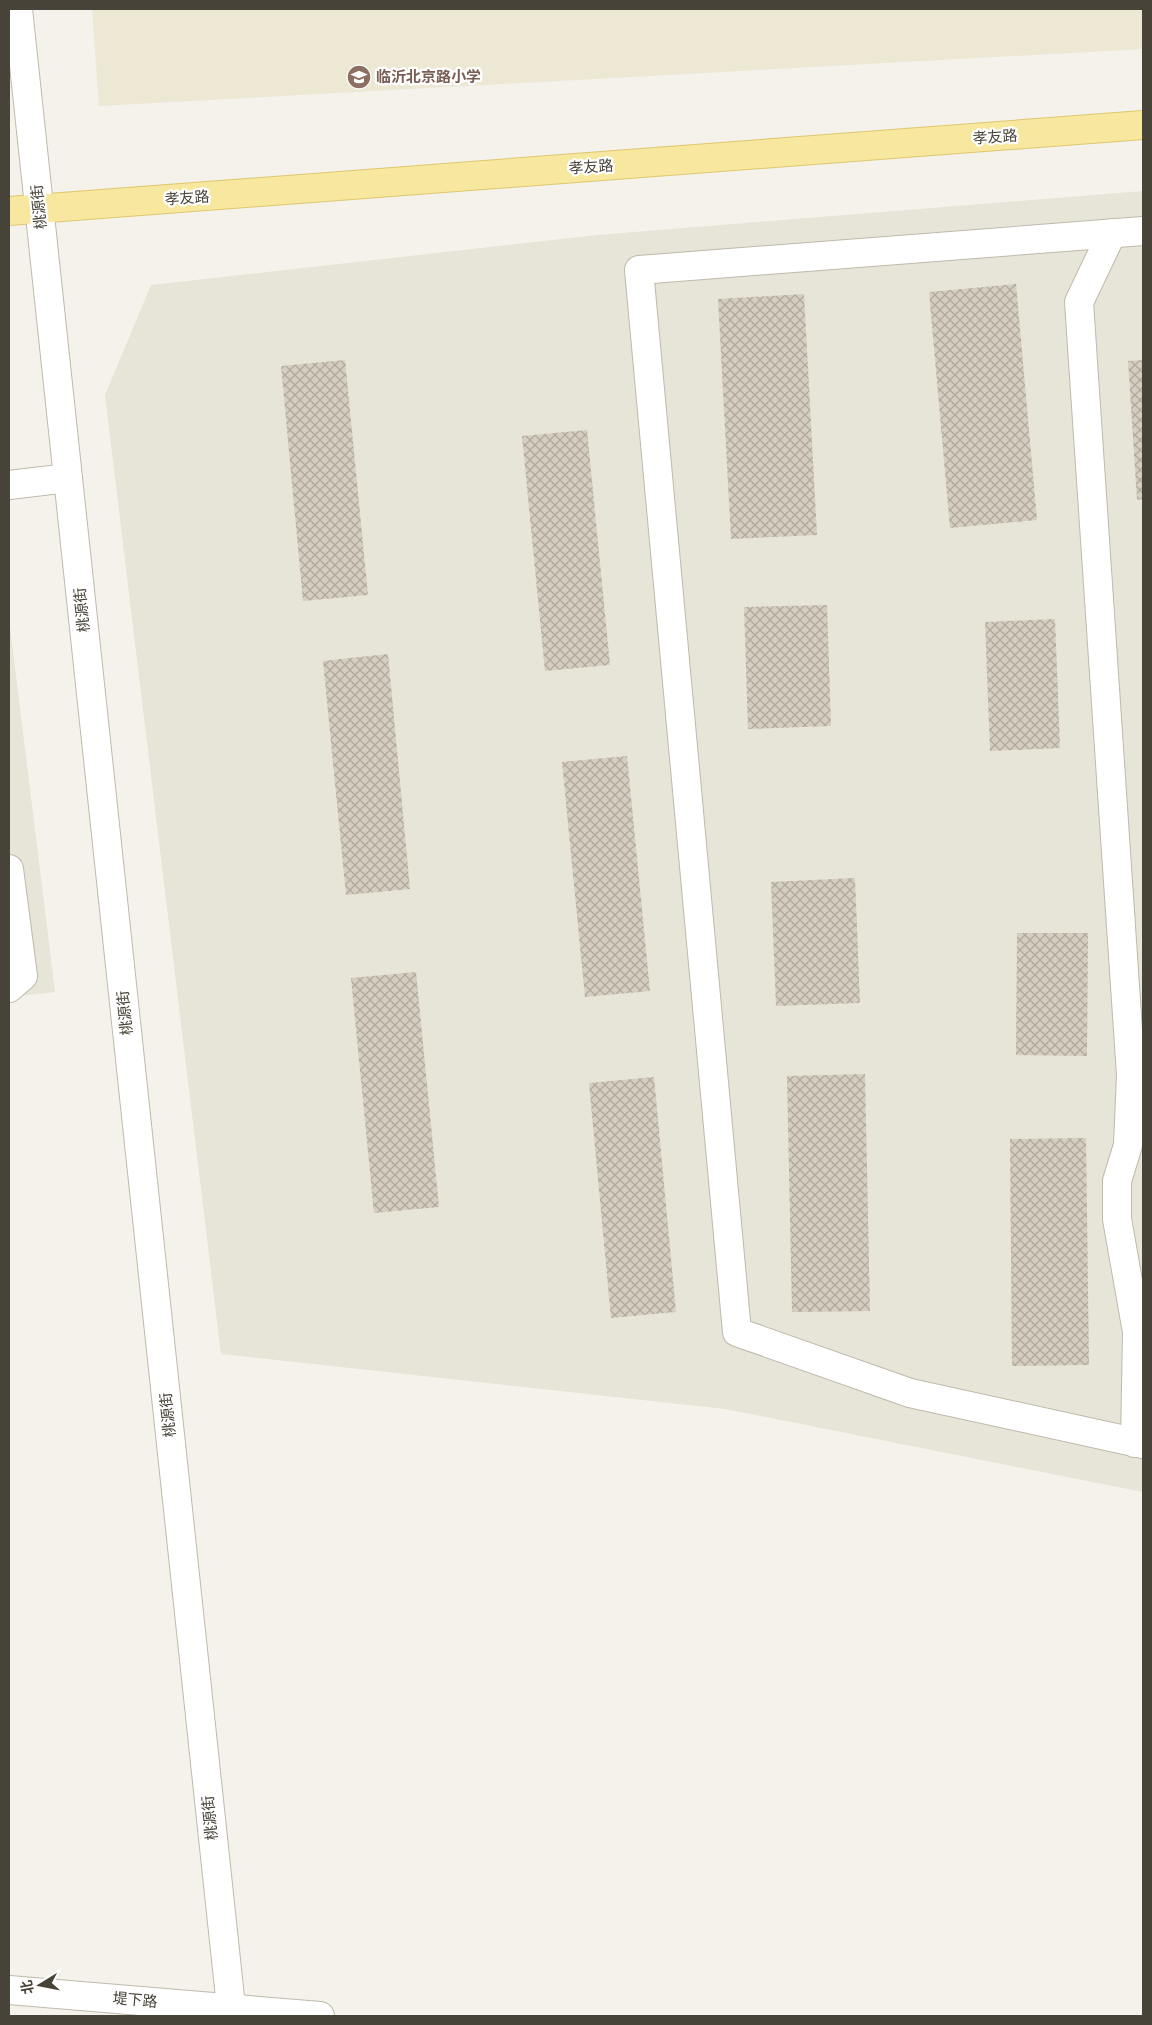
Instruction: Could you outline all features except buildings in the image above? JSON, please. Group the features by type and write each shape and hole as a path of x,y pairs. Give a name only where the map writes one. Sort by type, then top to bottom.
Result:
{"main road":[{"name":"孝友路","path":"9,211 1143,126"}],"street":[{"name":"桃源街","path":"18,9 231,2012"},
{"path":"1112,233 1079,302 1136,1145 1117,1181 1117,1219 1137,1332 1139,1443 910,1392 737,1332 639,270 1112,233 1143,231"},
{"path":"9,485 68,478"},
{"path":"9,869 11,904 24,976 9,988"},
{"name":"堤下路","path":"9,1990 231,2012 320,2016"}],"shaded area":[{"name":"临沂北京路小学","path":"92,9 1143,9 1143,49 99,106"},
{"path":"1143,191 1143,1492 725,1409 221,1354 105,395 151,285 598,235"},
{"path":"9,619 55,992 9,997"}],"place":[{"name":"临沂北京路小学","path":"359,77"}]}
